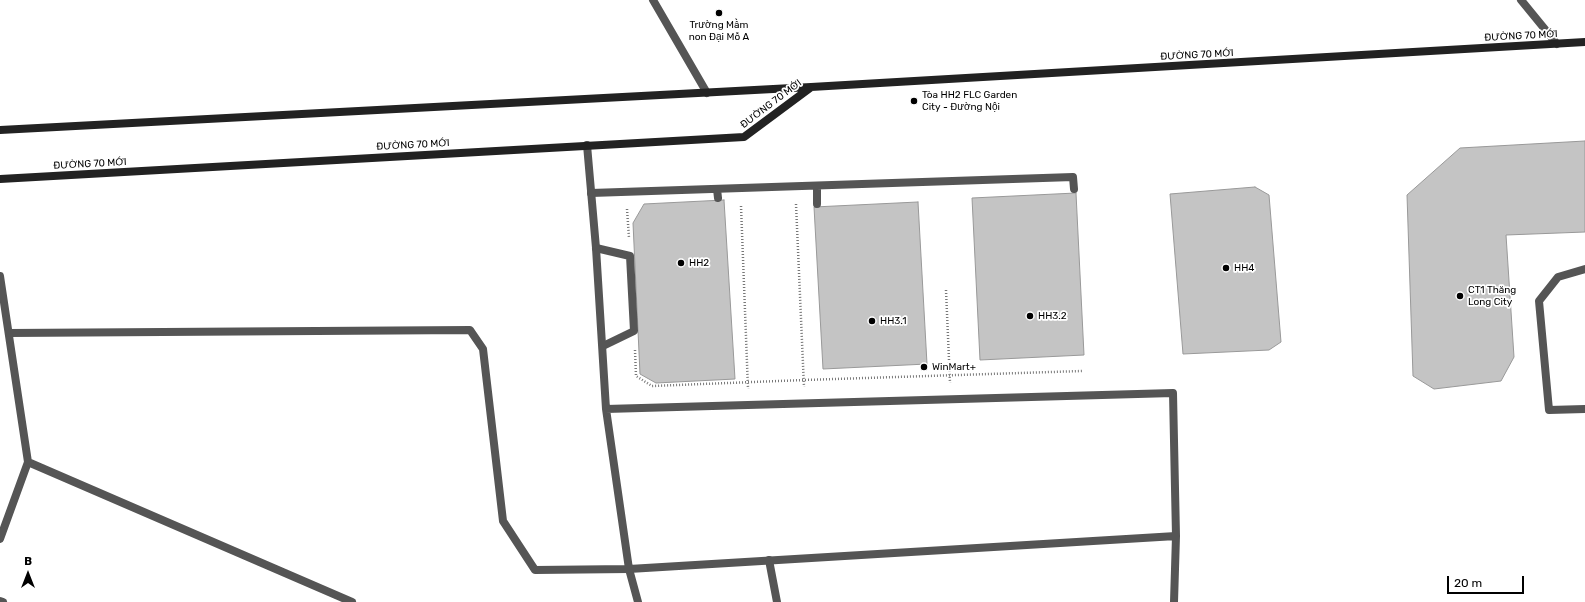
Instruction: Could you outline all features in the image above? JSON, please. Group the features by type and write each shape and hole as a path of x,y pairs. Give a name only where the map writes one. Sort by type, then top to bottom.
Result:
{"street":[{"path":"653,0 707,93"},
{"path":"1521,0 1557,44"},
{"name":"ĐƯỜNG 70 MỚI","path":"0,130 707,93 1585,42"},
{"name":"ĐƯỜNG 70 MỚI","path":"0,179 744,137 811,87"},
{"path":"587,145 596,248 606,409 629,569 638,602"},
{"path":"591,193 718,193 741,188 1073,177 1074,189"},
{"path":"816,186 817,204"},
{"path":"596,248 630,256 634,331 603,346"},
{"path":"1585,269 1558,277 1539,301 1549,410 1585,409"},
{"path":"0,276 10,333 28,462 0,539"},
{"path":"10,333 470,330 483,349 503,521 535,570 629,569 1176,536"},
{"path":"606,409 1173,393 1176,536 1174,602"},
{"path":"28,462 352,602"},
{"path":"769,560 777,602"}],"path":[{"path":"796,186 804,403"},
{"path":"741,188 748,405"},
{"path":"626,192 630,256"},
{"path":"946,290 951,399"},
{"path":"634,331 636,376 652,386 1082,371"}],"building":[{"name":"CT1 Thăng Long City","path":"1585,141 1585,232 1506,235 1514,357 1501,381 1434,389 1413,376 1407,195 1460,148"},
{"name":"HH4","path":"1255,187 1269,195 1281,342 1269,350 1183,354 1170,194"},
{"name":"HH3.2","path":"1076,193 1084,355 980,360 972,198"},
{"name":"HH2","path":"724,200 735,379 656,383 640,374 633,223 644,204"},
{"name":"HH3.1","path":"918,202 927,364 823,369 814,207"}],"place":[{"name":"Trường Mầm non Đại Mỗ A","path":"719,13"},
{"name":"Tòa HH2 FLC Garden City - Đường Nội","path":"914,101"},
{"name":"HH2","path":"681,263"},
{"name":"HH4","path":"1226,268"},
{"name":"CT1 Thăng Long City","path":"1460,296"},
{"name":"HH3.2","path":"1030,316"},
{"name":"HH3.1","path":"872,321"},
{"name":"WinMart+","path":"924,367"}]}
